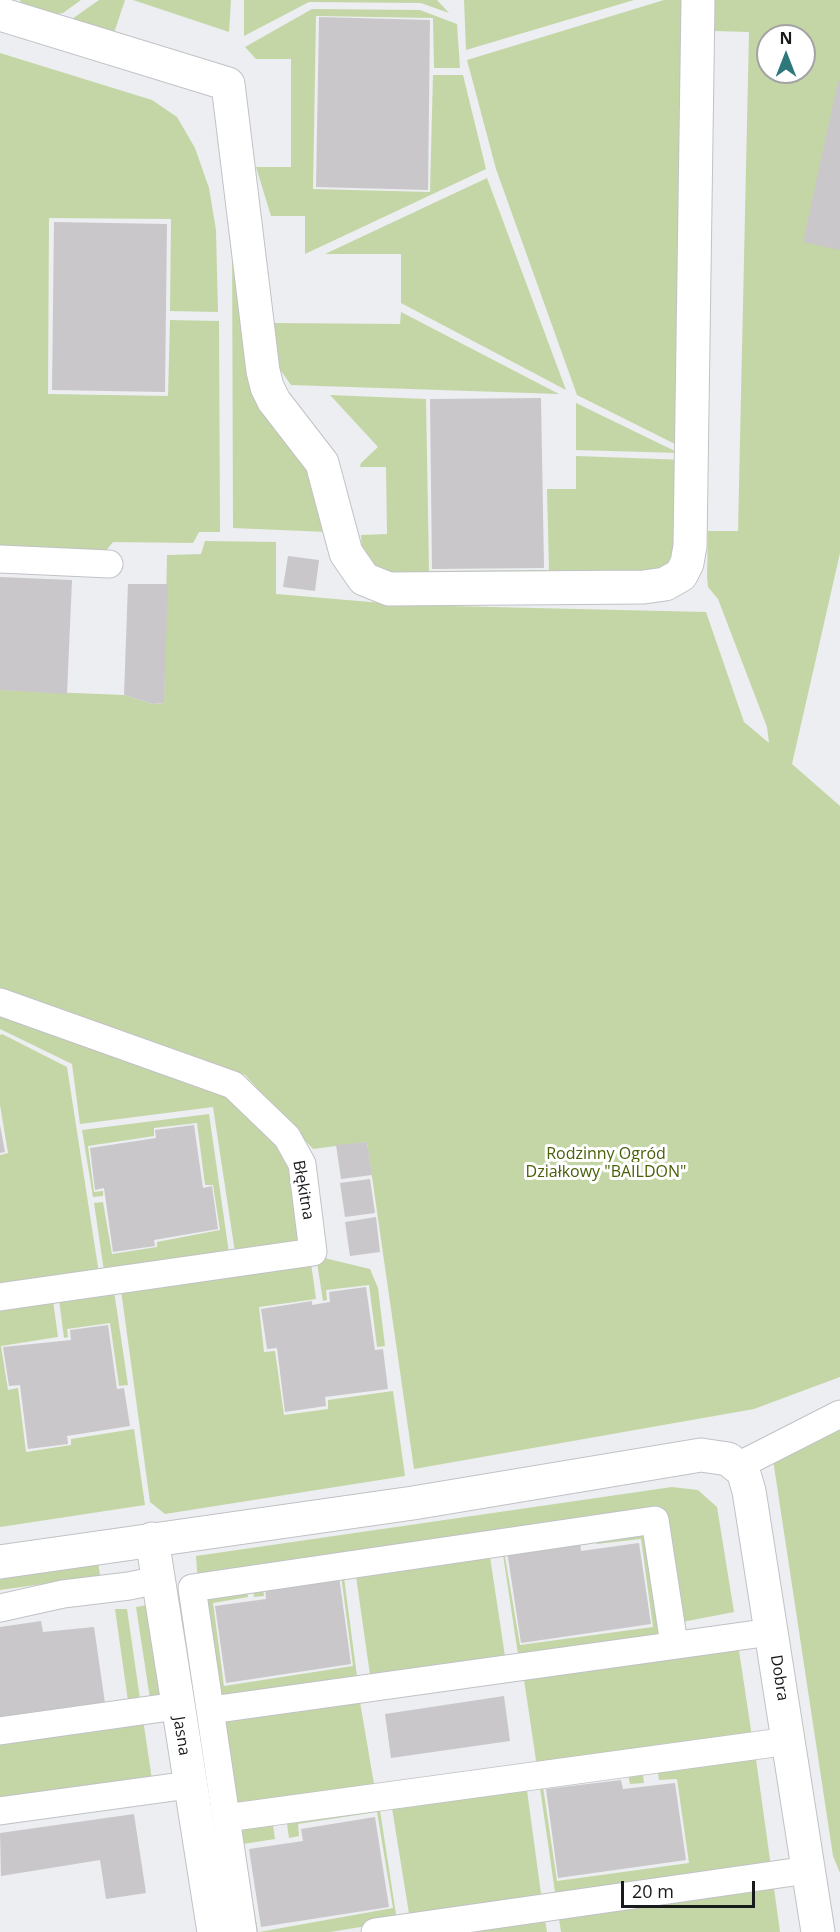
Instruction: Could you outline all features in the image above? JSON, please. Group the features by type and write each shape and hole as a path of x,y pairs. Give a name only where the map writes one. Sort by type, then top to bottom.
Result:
{"street":[{"path":"0,14 228,84 267,387 322,462 346,552 364,579 389,589 644,587 665,584 681,575 687,563 690,546 698,0"},
{"path":"0,1562 413,1503 701,1455 728,1459 738,1466"},
{"name":"Dobra","path":"738,1466 746,1479 749,1491 808,1870 825,1922"},
{"name":"Jasna","path":"152,1539 214,1932"}],"lane":[{"path":"0,559 109,564"},
{"name":"Błękitna","path":"0,1002 234,1085 287,1137 302,1164 313,1252 0,1297"},
{"path":"738,1466 840,1414"},
{"path":"243,1932 192,1588 655,1520 674,1644"},
{"path":"0,1608 63,1594 158,1580"},
{"path":"211,1710 771,1632"},
{"path":"0,1731 177,1706"},
{"path":"226,1818 789,1741"},
{"path":"0,1811 189,1785"},
{"path":"375,1932 808,1870"}],"green space":[{"path":"20,0 81,0 63,13 48,16 22,5"},
{"path":"99,0 125,0 114,33 72,19"},
{"path":"133,0 231,0 229,32"},
{"path":"244,0 437,0 449,13 421,3 309,2 244,36"},
{"path":"464,0 634,0 466,50"},
{"path":"664,0 693,0 687,450 577,395 496,169 467,60"},
{"name":"Rodzinny Ogród Działkowy \"BAILDON\"","path":"714,0 840,0 840,553 792,764 840,806 840,1377 754,1409 414,1469 367,1142 313,1149 245,1075 0,991 0,690 124,695 153,704 164,703 167,555 201,554 205,541 276,542 276,594 406,605 706,612 744,722 769,743 767,727 718,599 708,587 707,577 708,531 738,531 749,32 714,31"},
{"path":"312,9 420,10 457,24 460,68 434,68 433,18 316,16 313,189 430,192 433,75 463,75 486,169 305,254 305,216 271,216 256,167 291,167 291,59 256,59 245,47"},
{"path":"0,53 152,100 177,117 195,148 209,188 216,230 218,312 170,311 171,219 49,218 48,394 168,396 170,320 219,321 220,532 199,532 193,543 113,542 104,553 0,549"},
{"path":"487,178 566,390 401,303 401,254 325,254"},
{"path":"232,227 243,288 314,467 328,532 233,528"},
{"path":"401,312 559,394 291,385 276,364 271,323 400,324"},
{"path":"330,395 426,399 429,571 549,570 547,489 576,489 576,456 687,460 672,573 384,583 362,551 361,535 387,534 386,467 360,467 361,463 378,447"},
{"path":"576,403 679,453 576,450"},
{"path":"0,1005 232,1087 284,1139 310,1249 236,1259 213,1107 80,1124 72,1064 0,1029"},
{"path":"0,1035 67,1067 100,1280 0,1289 0,1155 8,1153 0,1105"},
{"path":"209,1114 230,1260 105,1278 94,1203 103,1202 112,1254 157,1247 157,1242 220,1230 213,1185 205,1185 197,1123 154,1128 154,1136 88,1146 94,1192 103,1191 103,1196 93,1197 82,1130"},
{"path":"310,1256 316,1299 259,1307 264,1352 275,1351 284,1415 328,1409 328,1400 393,1391 405,1476 165,1514 150,1502 120,1283"},
{"path":"316,1256 370,1269 378,1288 385,1346 377,1347 369,1285 326,1290 327,1300 323,1301"},
{"path":"113,1284 128,1385 119,1386 110,1323 67,1329 68,1337 64,1338 58,1292"},
{"path":"52,1293 58,1337 1,1346 8,1390 18,1388 26,1452 71,1445 71,1439 134,1429 145,1505 0,1527 0,1300"},
{"path":"840,1419 840,1873 833,1856 772,1453"},
{"path":"672,1487 698,1490 717,1507 734,1612 677,1623 659,1516 198,1583 196,1556"},
{"path":"648,1527 665,1641 519,1661 502,1548 586,1536 587,1545 583,1545 582,1539 504,1551 520,1645 653,1627 641,1539 597,1544 596,1534"},
{"path":"489,1550 506,1663 371,1682 355,1569"},
{"path":"98,1560 100,1576 0,1590 0,1574"},
{"path":"343,1570 358,1684 213,1705 196,1591 246,1583 248,1597 213,1603 224,1686 353,1666 341,1575 263,1587 264,1596 254,1597 252,1583"},
{"path":"148,1605 162,1696 150,1699 136,1607"},
{"path":"115,1609 127,1609 140,1699 128,1701"},
{"path":"738,1644 752,1737 537,1767 523,1673"},
{"path":"359,1696 375,1790 232,1811 217,1716"},
{"path":"143,1719 152,1780 0,1800 0,1740"},
{"path":"755,1752 771,1867 556,1899 539,1781 642,1767 644,1783 630,1784 628,1775 543,1787 557,1881 689,1863 677,1779 659,1780 657,1765"},
{"path":"526,1783 542,1901 410,1920 391,1802"},
{"path":"379,1804 397,1921 330,1932 259,1932 393,1908 377,1812 298,1824 299,1836 289,1838 286,1817"},
{"path":"272,1818 275,1839 243,1844 258,1932 250,1932 234,1824"},
{"path":"773,1881 780,1932 561,1932 558,1912"},
{"path":"544,1914 547,1932 418,1932"}],"building":[{"path":"319,17 430,20 428,190 316,187"},
{"path":"838,81 840,81 840,250 803,242"},
{"path":"54,222 167,224 165,392 52,390"},
{"path":"541,398 544,568 432,569 430,399"},
{"path":"288,556 319,560 315,591 283,587"},
{"path":"0,577 72,580 67,694 0,690"},
{"path":"128,584 168,584 164,703 153,704 124,695"},
{"path":"0,1125 5,1152 0,1153"},
{"path":"194,1125 203,1188 212,1186 218,1229 154,1240 155,1246 113,1252 104,1188 95,1190 90,1148 156,1138 155,1130"},
{"path":"367,1142 372,1175 341,1179 336,1145"},
{"path":"370,1179 375,1213 345,1217 340,1183"},
{"path":"376,1217 380,1252 350,1256 345,1222"},
{"path":"366,1287 375,1350 383,1349 388,1389 325,1397 326,1406 285,1412 277,1348 267,1349 261,1309 312,1301 312,1305 330,1302 329,1292"},
{"path":"108,1325 117,1389 124,1388 130,1426 67,1436 68,1444 28,1449 20,1385 9,1386 3,1347 71,1340 70,1330"},
{"path":"580,1540 581,1551 639,1543 651,1624 521,1643 507,1551"},
{"path":"339,1576 351,1664 226,1683 215,1606 266,1599 265,1587"},
{"path":"41,1621 43,1632 94,1627 105,1703 0,1718 0,1627"},
{"path":"504,1696 510,1741 391,1758 385,1714"},
{"path":"621,1780 623,1789 675,1783 686,1860 558,1878 546,1789"},
{"path":"134,1814 146,1893 106,1899 100,1860 1,1876 0,1833"},
{"path":"375,1817 389,1907 261,1927 249,1849 303,1841 301,1829"}]}
